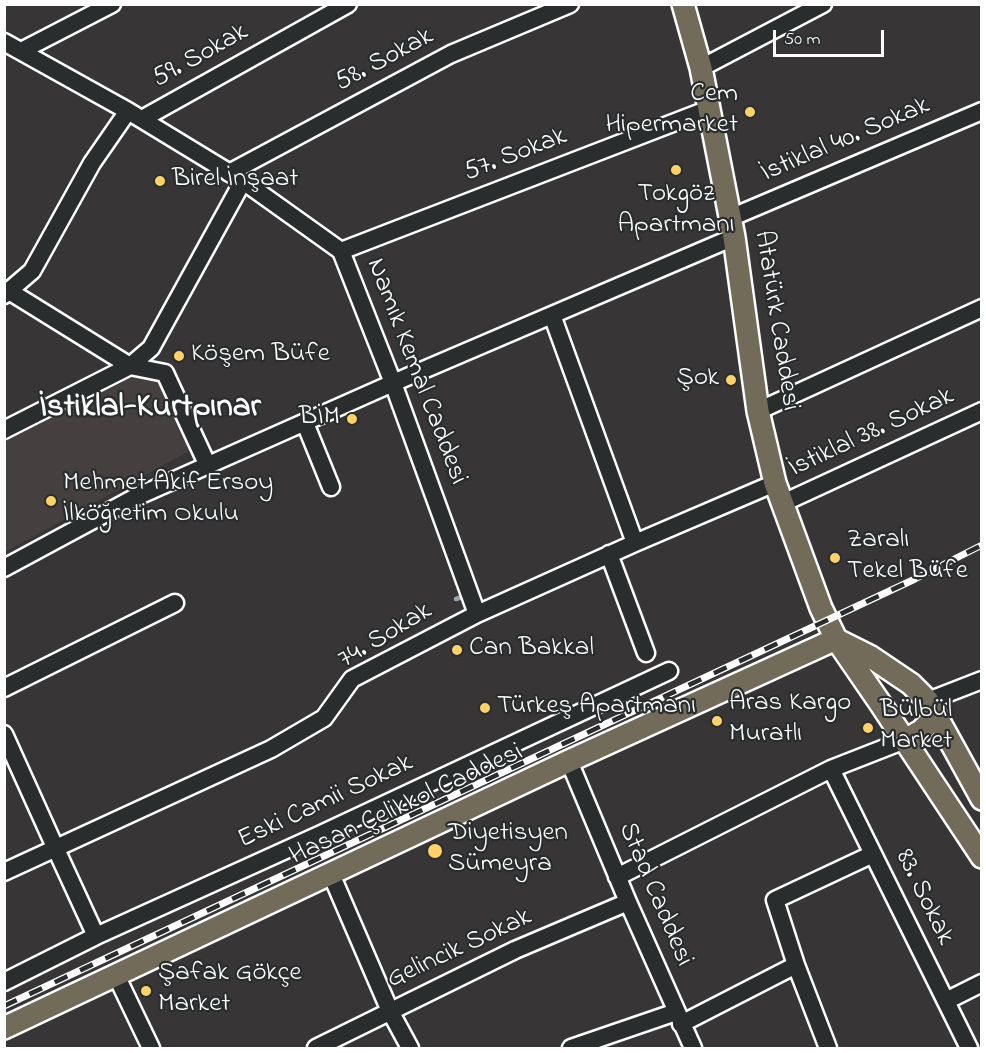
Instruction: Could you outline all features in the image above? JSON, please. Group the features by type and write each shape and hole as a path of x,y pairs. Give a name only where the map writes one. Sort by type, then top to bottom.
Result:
{"main road":[{"name":"Atatürk Caddesi","path":"683,4 701,68 732,228 758,411 775,483 821,608 836,639 981,857"},
{"path":"836,639 871,657 911,684 932,709 981,799"},
{"name":"Hasan Çelikkol Caddesi","path":"4,1028 569,761 836,639"},
{"path":"880,703 893,691 911,684"},
{"path":"905,740 921,731 932,709"}],"street":[{"path":"9,47 112,4"},
{"name":"59. Sokak","path":"135,115 348,4"},
{"name":"58. Sokak","path":"236,177 451,54 570,4"},
{"path":"701,68 823,4"},
{"name":"Namık Kemal Caddesi","path":"9,47 135,115 236,177 341,251 393,383 477,614"},
{"name":"57. Sokak","path":"341,251 709,109"},
{"name":"İstiklal 40. Sokak","path":"4,568 134,498 552,315 981,111"},
{"path":"135,115 92,163 32,271 7,293 130,366 165,373 208,466"},
{"path":"4,429 130,366 151,348 236,177"},
{"path":"758,411 981,308"},
{"path":"552,315 635,543"},
{"name":"İstiklal 38. Sokak","path":"783,503 981,411"},
{"path":"304,423 331,487"},
{"name":"74. Sokak","path":"4,872 271,749 324,718 352,679 477,614 609,554 775,483"},
{"path":"609,554 646,653"},
{"path":"4,688 175,603"},
{"name":"Eski Camii Sokak","path":"4,982 96,936 321,834 669,671"},
{"path":"932,709 981,680"},
{"path":"4,734 96,936"},
{"path":"617,877 831,770 905,740"},
{"name":"Stad Caddesi","path":"569,761 617,877 693,1048"},
{"name":"83. Sokak","path":"831,770 969,1048"},
{"path":"828,1048 796,965 775,900 873,854"},
{"path":"331,874 390,1011 410,1048"},
{"name":"Gelincik Sokak","path":"316,1048 515,950 628,902"},
{"path":"572,1048 679,1018 796,965"},
{"path":"116,975 151,1048"},
{"path":"946,1001 981,983"}],"shaded area":[{"name":"Mehmet Akif Ersoy İlköğretim Okulu","path":"130,373 159,378 191,450 5,552 5,435"}],"waterway":[{"path":"456,599 468,595"}],"railway":[{"path":"4,1006 915,579 982,545"}],"place":[{"name":"Cem Hipermarket","path":"750,112"},
{"name":"Tokgöz Apartmanı","path":"676,170"},
{"name":"Birel İnşaat","path":"160,181"},
{"name":"Köşem Büfe","path":"179,356"},
{"name":"Şok","path":"731,380"},
{"name":"BİM","path":"352,419"},
{"name":"Mehmet Akif Ersoy İlköğretim Okulu","path":"51,501"},
{"name":"Zaralı Tekel Büfe","path":"835,558"},
{"name":"Can Bakkal","path":"457,650"},
{"name":"Türkeş Apartmanı","path":"485,708"},
{"name":"Aras Kargo Muratlı","path":"717,721"},
{"name":"Bülbül Market","path":"868,728"},
{"name":"Diyetisyen Sümeyra","path":"435,851"},
{"name":"Şafak Gökçe Market","path":"146,991"}],"district":[{"name":"İstiklal-Kurtpınar","path":"150,410"}]}
